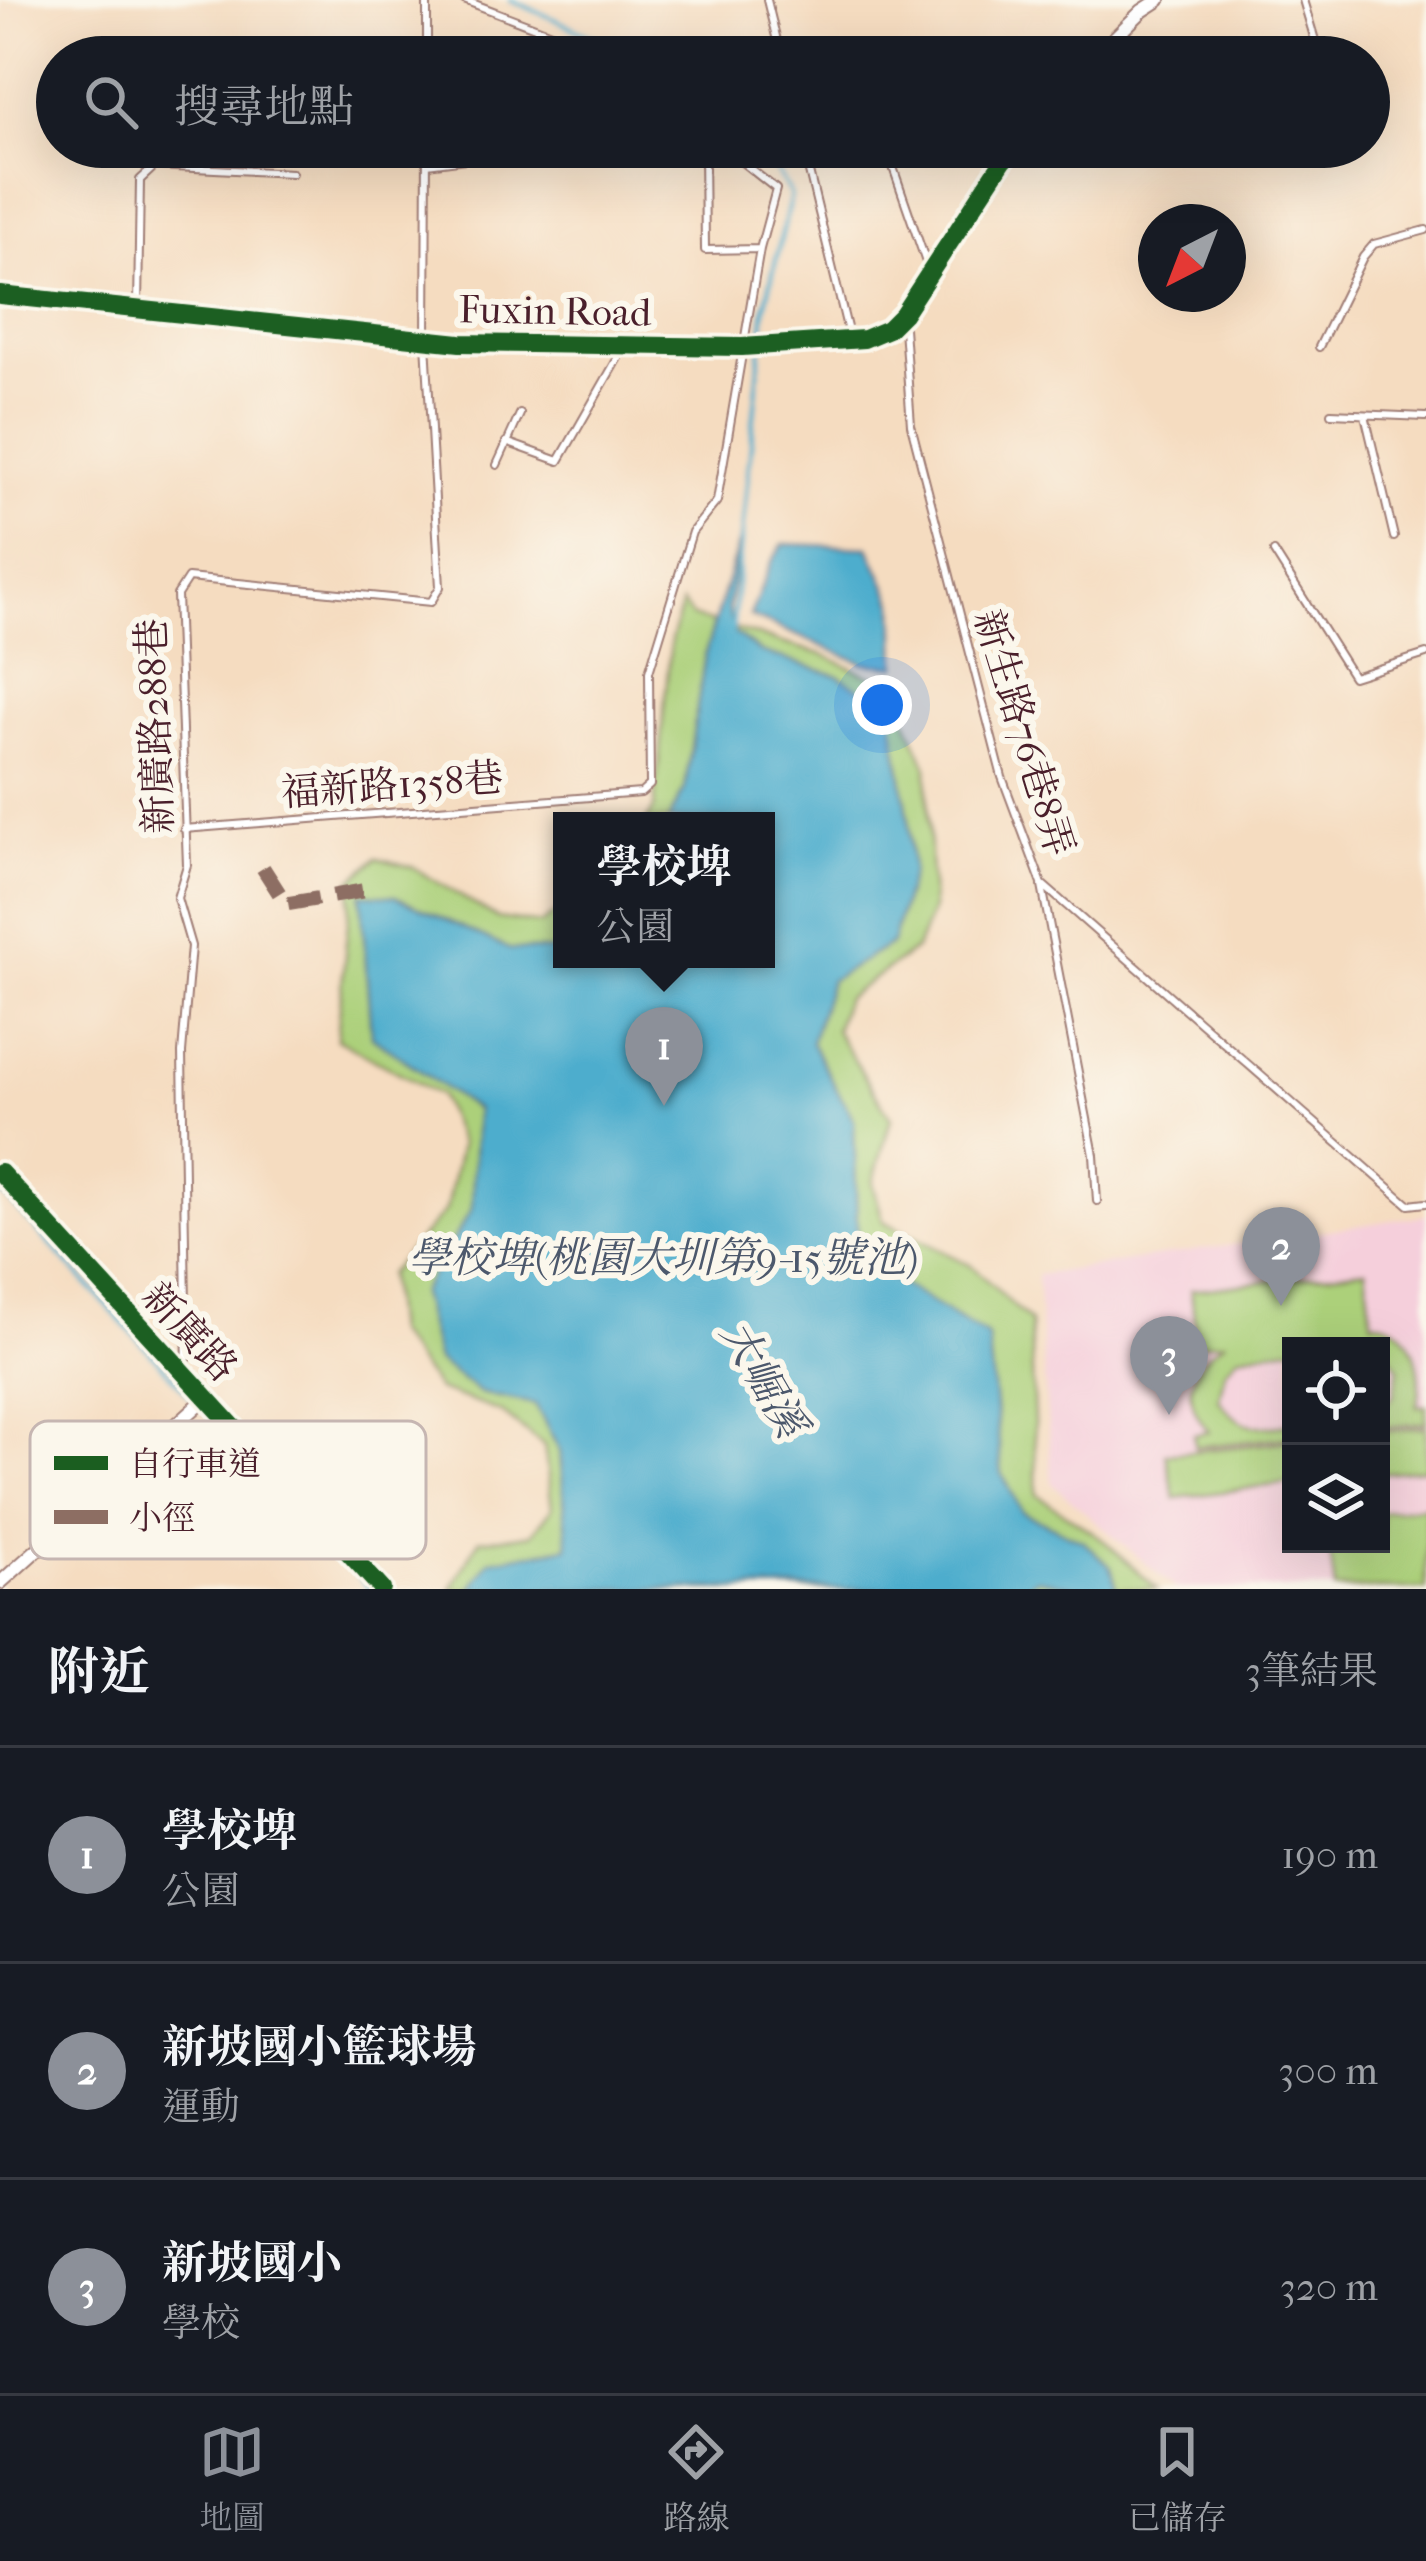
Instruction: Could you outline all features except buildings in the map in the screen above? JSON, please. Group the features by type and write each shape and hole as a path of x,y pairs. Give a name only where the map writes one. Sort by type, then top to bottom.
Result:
{"street":[{"path":"1116,36 1159,0"},
{"path":"903,314 998,168"},
{"name":"Fuxin Road","path":"0,295 426,342 742,347 850,340 888,329 903,314"},
{"name":"新廣路","path":"0,1172 227,1421"},
{"path":"181,1421 206,1398"},
{"path":"3,1582 30,1558"},
{"name":"新廣路","path":"354,1559 382,1589"}],"lane":[{"path":"427,0 428,36"},
{"path":"464,0 559,36"},
{"path":"766,0 775,36"},
{"path":"1303,0 1314,36"},
{"path":"138,311 140,180 153,168"},
{"path":"194,168 292,173"},
{"path":"426,342 427,168"},
{"path":"704,168 704,250 760,249"},
{"path":"742,347 776,189 748,168"},
{"path":"807,168 850,340"},
{"path":"893,168 929,271"},
{"path":"1319,347 1363,256 1375,244 1426,230"},
{"name":"新生路76巷8弄","path":"903,314 911,425 1002,777 1042,884 1409,1205 1426,1203"},
{"name":"新廣路288巷","path":"188,1379 182,1053 190,946 176,898 187,865 177,595 188,578 431,602 440,587 426,342"},
{"path":"506,442 559,461 625,346"},
{"name":"福新路1358巷","path":"184,829 641,793 650,785 649,672 692,532 717,501 742,347"},
{"path":"1331,412 1426,417"},
{"path":"497,465 520,414"},
{"path":"1365,415 1394,537"},
{"path":"1274,552 1353,677 1426,654"},
{"path":"1042,884 1094,1155 1097,1202"}],"shaded area":[{"path":"1426,1215 1426,1589 1176,1589 1052,1484 1037,1275"}],"green space":[{"name":"學校埤(桃園大圳第9-15號池)","path":"682,603 692,617 821,654 892,686 927,767 932,910 916,949 846,998 835,1030 891,1118 873,1183 883,1221 972,1266 1030,1322 1037,1495 1100,1537 1157,1589 451,1589 479,1540 532,1534 552,1508 544,1446 501,1412 438,1390 394,1333 388,1274 446,1210 460,1145 440,1095 337,1039 352,880 377,858 412,867 497,918 541,924 553,915 553,968 775,968 775,812 652,812 671,640"},
{"path":"1366,1269 1372,1321 1398,1328 1413,1350 1420,1378 1417,1406 1426,1406 1426,1423 1390,1427 1390,1399 1399,1368 1390,1355 1390,1337 1282,1337 1282,1348 1239,1355 1225,1370 1219,1399 1242,1422 1282,1425 1282,1438 1195,1447 1194,1435 1209,1432 1194,1406 1192,1381 1204,1359 1226,1341 1197,1344 1191,1290"},
{"path":"1426,1427 1426,1469 1390,1472 1390,1431"},
{"path":"1282,1442 1282,1484 1175,1498 1166,1454"},
{"path":"1426,1506 1426,1589 1335,1589 1330,1553 1390,1553 1390,1511"}],"water":[{"name":"學校埤(桃園大圳第9-15號池)","path":"741,535 728,608 734,633 760,652 839,676 891,709 912,871 892,943 830,981 811,1043 854,1120 858,1258 988,1337 1002,1474 1022,1512 1083,1541 1111,1567 1117,1589 1081,1589 1037,1578 1021,1589 470,1589 490,1560 568,1547 560,1452 535,1404 480,1393 437,1361 420,1293 472,1209 476,1110 371,1036 361,894 395,896 509,949 553,951 553,968 775,968 775,812 673,812 685,788 705,654"},
{"path":"783,544 869,547 895,604 897,666 863,663 750,616"}],"waterway":[{"name":"大崛溪","path":"511,0 592,36"},
{"name":"大崛溪","path":"732,632 765,307 791,195 774,168"},
{"path":"0,1190 214,1421"},
{"path":"342,1559 370,1589"}],"marked path":[{"path":"263,868 286,904 368,890"}],"cycle path":[{"path":"0,295 460,343 742,347 864,339 888,329 903,314 998,168"},
{"path":"0,1172 228,1421"},
{"path":"355,1559 382,1589"}],"place":[{"name":"學校埤","path":"664,1106"},
{"name":"新坡國小籃球場","path":"1281,1306"},
{"name":"新坡國小","path":"1169,1415"}]}
